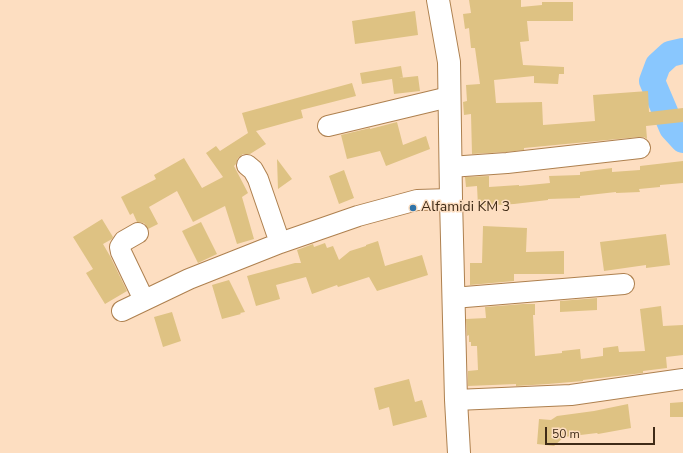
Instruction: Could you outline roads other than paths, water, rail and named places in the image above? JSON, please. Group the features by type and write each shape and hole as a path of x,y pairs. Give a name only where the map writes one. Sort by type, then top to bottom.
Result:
{"highway":[{"path":"438,0 449,62 453,298 459,453"}],"street":[{"path":"328,126 449,97"},
{"path":"450,167 507,163 640,148"},
{"path":"247,165 253,170 258,178 280,243"},
{"path":"122,311 189,279 280,243 358,216 416,200 451,199"},
{"path":"138,233 124,241 120,248 144,300"},
{"path":"453,298 624,284"},
{"path":"456,400 571,395 683,379"}],"waterway":[{"path":"683,51 670,54 658,65 652,81 672,128 683,140"}],"place":[{"name":"Alfamidi KM 3","path":"413,208"}]}
